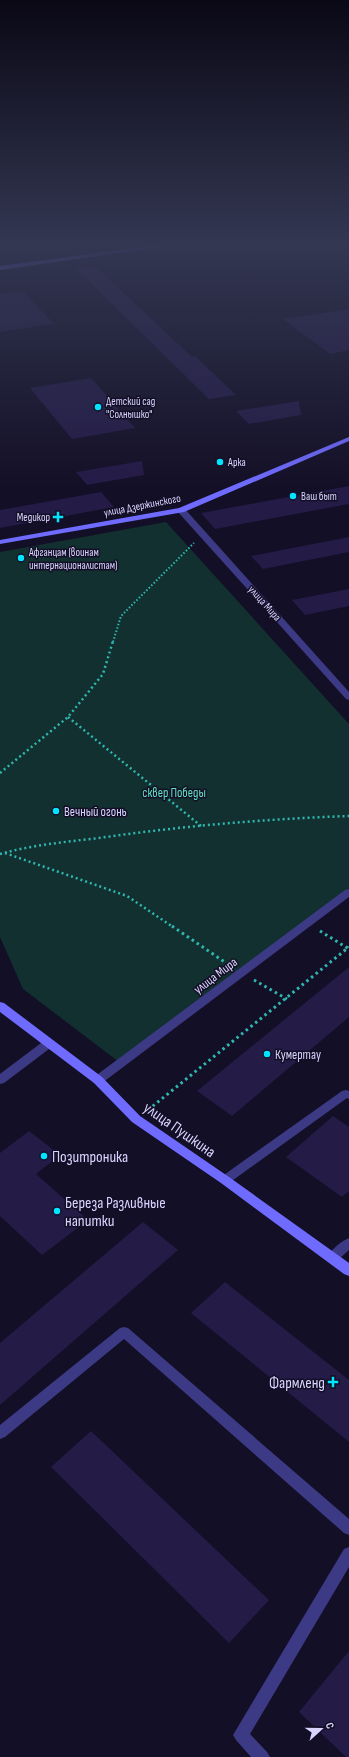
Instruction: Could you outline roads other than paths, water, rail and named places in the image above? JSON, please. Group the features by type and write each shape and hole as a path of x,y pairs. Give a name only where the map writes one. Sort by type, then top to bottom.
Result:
{"main road":[{"name":"улица Дзержинского","path":"0,542 181,510 349,439"},
{"name":"улица Пушкина","path":"0,1006 98,1080 136,1120 225,1180 349,1270"}],"street":[{"name":"улица Мира","path":"181,510 349,696"},
{"name":"улица Мира","path":"98,1080 349,892"}],"lane":[{"path":"0,1080 48,1043"},
{"path":"225,1180 346,1094 349,1095"},
{"path":"333,1257 349,1243"},
{"path":"0,1433 124,1332 349,1528"},
{"path":"262,1757 241,1735 349,1554"}],"place":[{"name":"Детский сад \"Солнышко\"","path":"98,407"},
{"name":"Арка","path":"220,462"},
{"name":"Ваш быт","path":"293,496"},
{"name":"Медикор","path":"58,517"},
{"name":"Афганцам (воинам интернационалистам)","path":"21,558"},
{"name":"Вечный огонь","path":"56,811"},
{"name":"Кумертау","path":"267,1054"},
{"name":"Позитроника","path":"44,1156"},
{"name":"Береза Разливные напитки","path":"57,1211"},
{"name":"Фармленд","path":"333,1382"}],"park label":[{"name":"сквер Победы","path":"174,792"}]}
